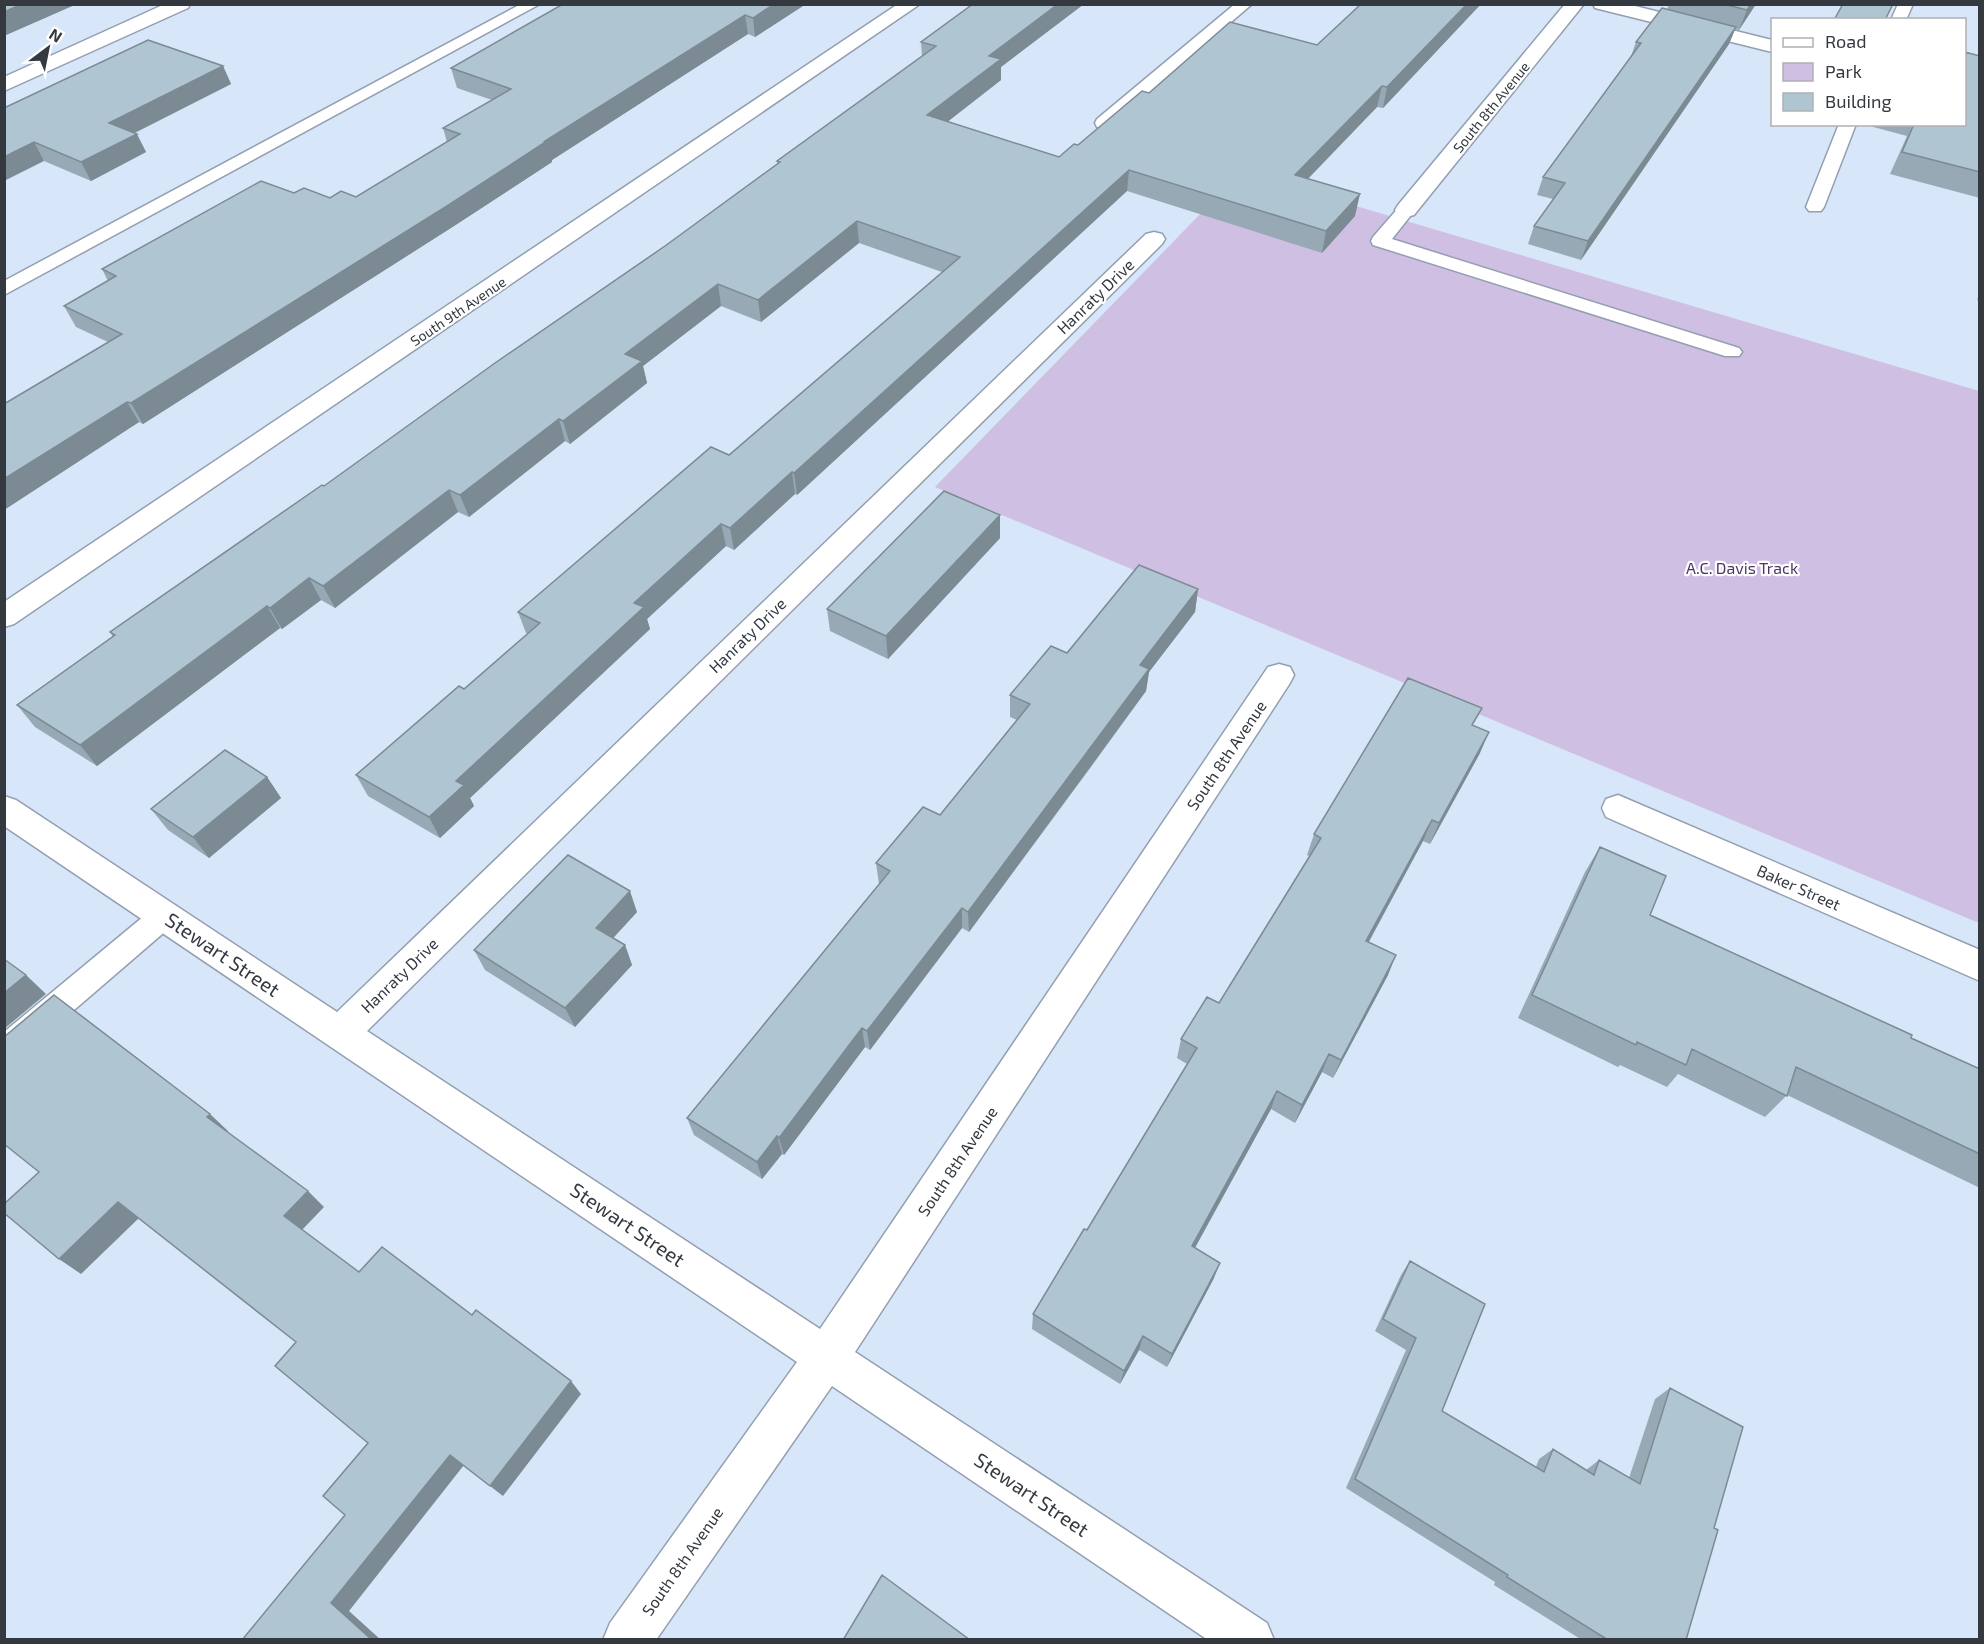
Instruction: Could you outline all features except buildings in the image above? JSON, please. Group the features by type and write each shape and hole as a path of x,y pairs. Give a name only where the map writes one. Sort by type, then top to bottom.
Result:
{"street":[{"path":"4,85 181,4"},
{"name":"South 9th Avenue","path":"4,616 911,4"},
{"name":"South 8th Avenue","path":"1406,210 1575,4"},
{"path":"1602,4 1771,46"},
{"name":"Hanraty Drive","path":"340,1032 1154,239"},
{"name":"South 8th Avenue","path":"627,1640 827,1357 1278,675"},
{"name":"Baker Street","path":"1618,808 1980,966"},
{"name":"Stewart Street","path":"4,809 1250,1640"}],"lane":[{"path":"4,289 533,4"},
{"path":"1103,123 1245,4"},
{"path":"1899,18 1906,4"},
{"path":"1815,207 1847,126"},
{"path":"1406,210 1380,241 1732,352"},
{"path":"4,1051 165,915"}],"green space":[{"name":"A.C. Davis Track","path":"1241,172 1979,391 1979,923 935,487"}]}
